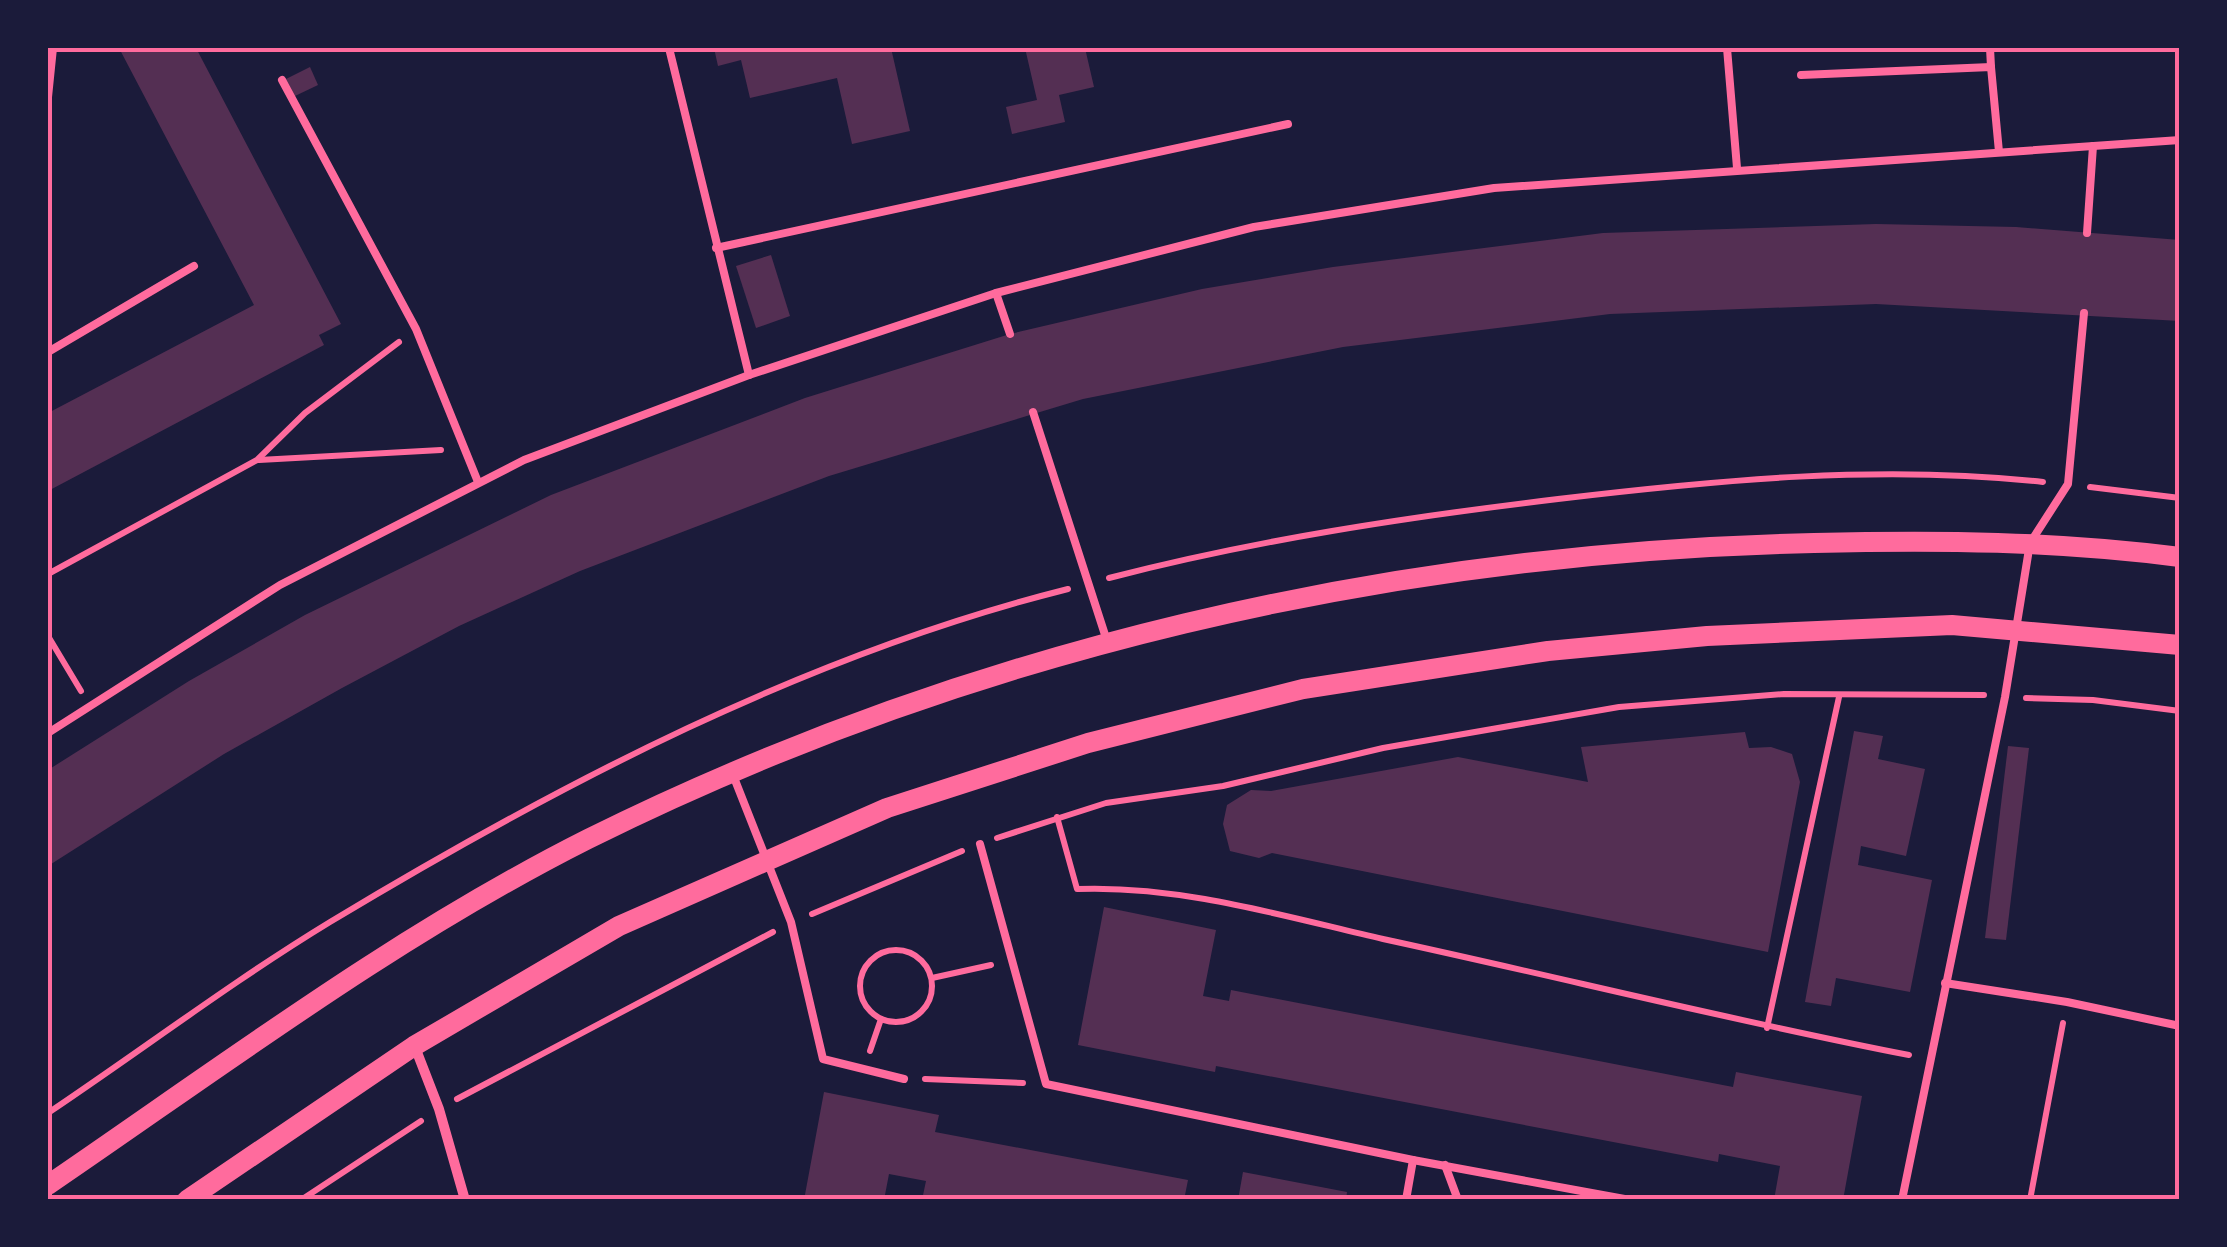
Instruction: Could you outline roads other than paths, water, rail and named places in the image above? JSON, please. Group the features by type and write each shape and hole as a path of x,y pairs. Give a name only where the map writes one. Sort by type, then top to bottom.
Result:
{"main road":[{"path":"48,1184 367,967 582,842 732,771 882,715 1107,642 1280,599 1532,562 1699,546 1953,540 2180,557"},
{"path":"187,1200 414,1046 619,926 886,808 1088,743 1303,689 1548,651 1707,636 1952,625 2180,645"}],"street":[{"path":"414,1046 440,1109 466,1200"}],"lane":[{"path":"670,48 749,375"},
{"path":"1727,48 1737,168"},
{"path":"1990,48 1999,152"},
{"path":"1802,75 1991,66"},
{"path":"282,80 416,330 478,482"},
{"path":"716,248 1288,124"},
{"path":"48,733 280,586 478,482 749,375 996,293 1254,228 1494,188 2180,140"},
{"path":"2087,234 2093,146"},
{"path":"48,352 194,266"},
{"path":"996,293 1010,334"},
{"path":"1902,1200 2005,697 2030,543 2068,484 2084,313"},
{"path":"1032,412 1107,642"},
{"path":"732,771 790,922 823,1059 904,1078"},
{"path":"980,844 1046,1084 1413,1160 1630,1200"},
{"path":"1945,984 2067,1002 2180,1026"},
{"path":"1406,1200 1413,1160"},
{"path":"1445,1165 1458,1200"}]}
